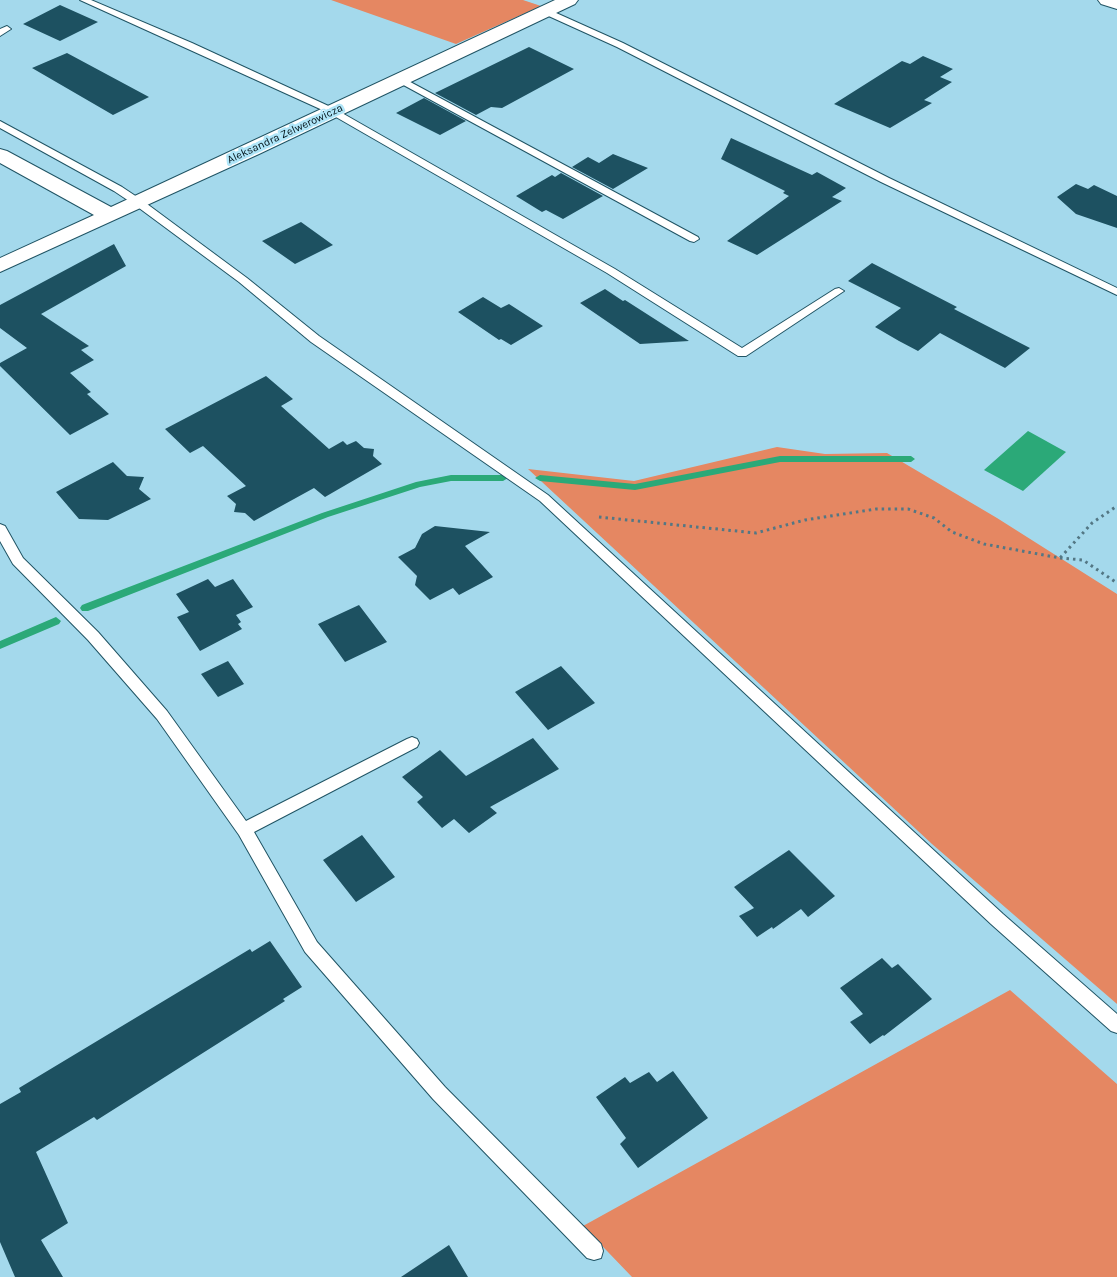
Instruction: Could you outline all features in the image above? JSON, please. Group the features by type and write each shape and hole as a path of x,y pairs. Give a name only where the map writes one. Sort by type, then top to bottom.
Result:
{"street":[{"name":"Aleksandra Zelwerowicza","path":"0,266 139,203 569,0"},
{"path":"1107,0 1117,4"},
{"path":"0,155 110,216"}],"lane":[{"path":"84,0 189,45 332,111 611,271 742,353 839,291"},
{"path":"545,11 620,45 885,180 1117,292"},
{"path":"400,80 694,239"},
{"path":"0,124 118,189 139,203 244,280 315,339 544,498 997,919 1117,1026"},
{"path":"0,529 18,561 93,636 162,715 244,830 311,947 439,1093 594,1251"},
{"path":"244,830 412,743"}],"path":[{"path":"1060,558 1092,523 1117,506"},
{"path":"566,518 608,516 756,534 805,520 876,509 908,509 934,518 952,532 984,544 1060,558 1083,560 1117,583"}],"shaded area":[{"path":"331,0 523,0 541,6 456,44"},
{"path":"1028,431 1066,452 1023,491 984,470"},
{"path":"777,447 825,454 887,453 997,518 1117,594 1117,1004 932,844 528,469 634,481"},
{"path":"1010,990 1117,1084 1117,1277 632,1277 583,1226"}],"building":[{"path":"60,5 98,22 60,41 23,24"},
{"path":"529,47 574,69 502,108 491,107 476,115 435,93"},
{"path":"67,53 149,97 113,115 32,68"},
{"path":"923,56 953,69 940,77 952,82 924,100 932,103 890,128 834,104 902,61 910,64"},
{"path":"424,98 466,121 440,135 396,113"},
{"path":"731,138 812,175 817,172 846,188 832,197 842,201 757,255 727,241 789,196 783,193 785,191 721,159"},
{"path":"613,154 648,168 613,189 572,167 588,157 599,163"},
{"path":"561,173 603,196 563,219 546,210 542,212 516,196 552,175 555,177"},
{"path":"1076,184 1088,189 1094,185 1117,196 1117,228 1076,214 1057,197"},
{"path":"301,222 333,245 295,264 262,241"},
{"path":"114,244 126,266 41,314 89,346 81,350 94,360 70,373 91,392 87,394 109,414 70,435 0,366 0,363 27,348 0,328 0,305"},
{"path":"872,263 957,307 954,309 1030,348 1005,368 940,333 918,351 899,341 875,327 901,308 848,281"},
{"path":"605,289 689,341 640,344 580,303"},
{"path":"483,297 501,308 509,304 543,326 511,345 501,339 499,340 458,312"},
{"path":"266,376 293,399 281,406 329,449 343,441 347,445 356,441 364,448 374,449 373,456 382,464 325,497 314,488 254,521 245,513 234,512 236,504 227,496 246,486 203,446 190,453 165,429"},
{"path":"113,462 127,476 144,477 139,489 151,499 108,520 79,519 56,492"},
{"path":"435,526 490,532 465,546 493,577 459,595 453,588 430,600 415,585 417,576 398,557 415,548 422,534"},
{"path":"208,579 215,587 233,579 253,607 236,615 241,622 238,624 242,629 200,651 177,617 189,612 176,594"},
{"path":"359,605 387,642 345,662 318,624"},
{"path":"228,661 244,684 218,697 201,674"},
{"path":"561,666 595,703 548,730 515,692"},
{"path":"533,738 559,769 490,807 497,813 469,833 454,819 442,828 417,802 423,797 402,777 440,750 466,776"},
{"path":"362,835 395,877 356,902 323,860"},
{"path":"789,850 835,896 808,917 801,909 773,929 772,927 757,937 739,916 754,908 734,887"},
{"path":"270,941 302,987 283,999 285,1001 97,1120 94,1117 36,1152 68,1223 41,1240 63,1277 15,1277 0,1242 0,1104 21,1092 19,1088 250,949 252,952"},
{"path":"882,958 892,968 898,964 932,999 884,1036 870,1044 850,1022 863,1014 840,988"},
{"path":"673,1071 708,1118 638,1168 620,1144 626,1138 596,1097 625,1077 630,1083 649,1072 657,1082"},
{"path":"449,1245 468,1277 401,1277"}],"waterway":[{"path":"540,478 635,487 780,459 911,459"},
{"path":"85,608 325,515 419,484 451,478 503,478"},
{"path":"0,645 56,621"}]}
